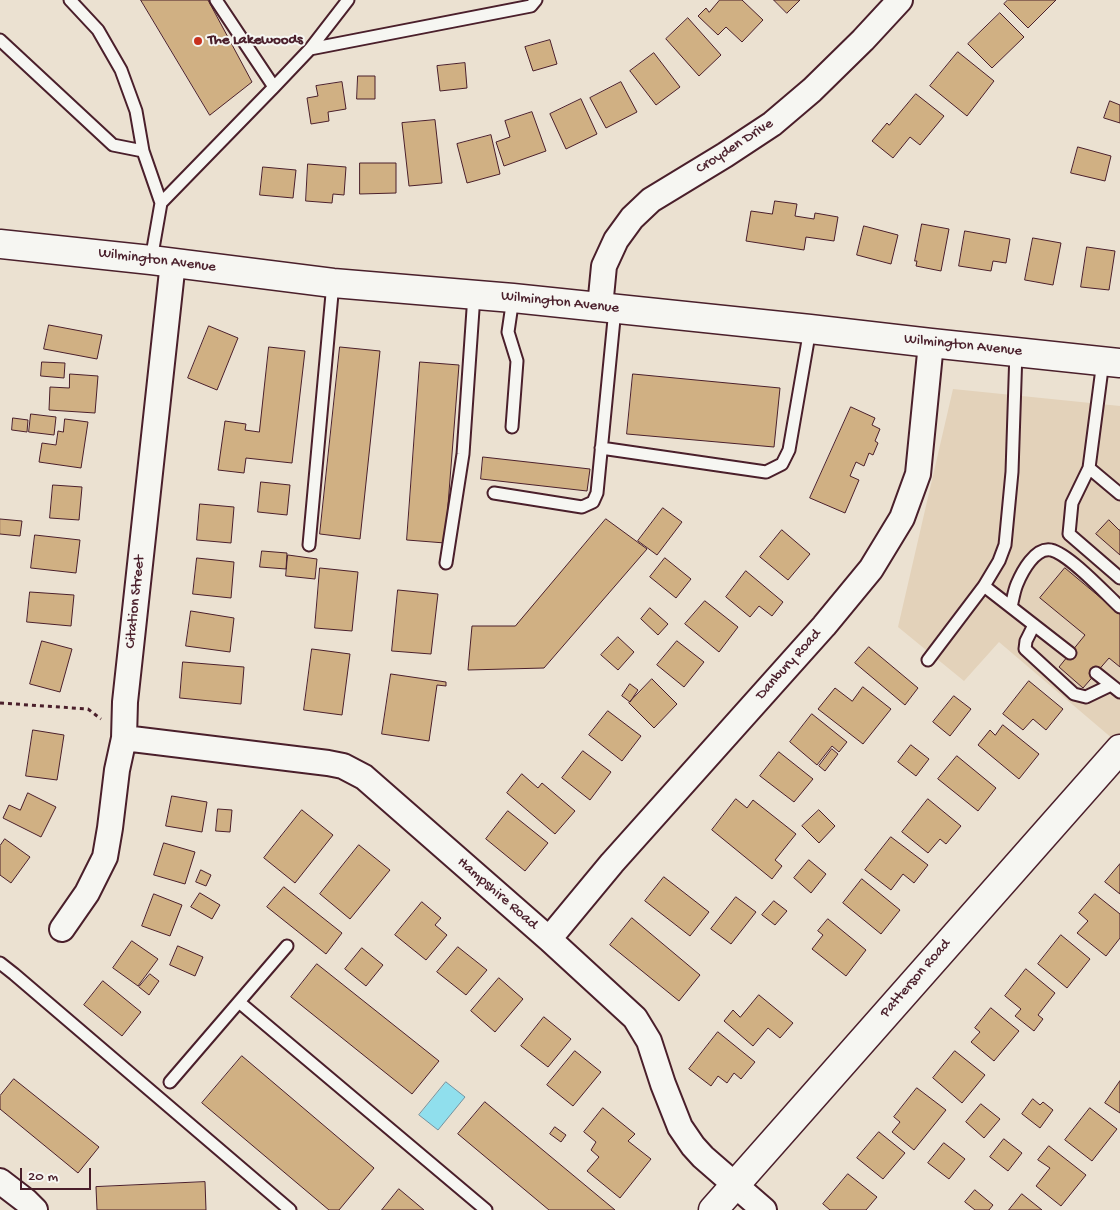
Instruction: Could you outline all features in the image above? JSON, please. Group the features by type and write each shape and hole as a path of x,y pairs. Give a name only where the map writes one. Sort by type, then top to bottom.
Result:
{"main road":[{"name":"Wilmington Avenue","path":"0,244 162,261 333,283 513,298 1111,362"},
{"name":"Patterson Road","path":"712,1210 1116,761"}],"street":[{"name":"Croyden Drive","path":"607,308 604,266 616,240 632,218 651,200 772,124 812,90 863,40 900,0"},
{"name":"Citation Street","path":"62,929 87,894 105,857 117,770 124,738 126,693 162,261"},
{"name":"Danbury Road","path":"549,939 612,863 824,626 871,570 902,518 918,474 932,344"},
{"name":"Hampshire Road","path":"124,738 328,762 344,766 364,777 549,939 635,1018 648,1041 680,1127 703,1157 764,1210"},
{"path":"0,1181 26,1201 34,1210"}],"lane":[{"path":"70,0 98,30 121,70 136,111 143,151 161,202 162,261"},
{"path":"216,0 274,87"},
{"path":"161,202 310,49 348,0"},
{"path":"310,49 532,6 536,0"},
{"path":"0,40 113,145 143,151"},
{"path":"309,544 333,283"},
{"path":"446,563 462,454 474,295"},
{"path":"512,427 517,361 508,332 513,298"},
{"path":"494,493 582,507 593,502 597,493 601,448 607,308"},
{"path":"601,448 766,472 782,464 789,450 810,329"},
{"path":"928,660 984,586 999,561 1005,545 1012,472 1016,351"},
{"path":"1111,362 1089,468 1072,504 1069,534 1120,578"},
{"path":"1089,468 1120,494"},
{"path":"1011,607 1016,585 1032,558 1042,551 1050,550 1064,556 1120,606"},
{"path":"984,586 1070,654"},
{"path":"1034,625 1026,642 1026,649 1074,694 1086,697 1116,688"},
{"path":"1096,673 1116,688"},
{"path":"170,1082 287,946"},
{"path":"0,963 290,1210"},
{"path":"239,1002 486,1210"}],"path":[{"path":"0,703 88,709 124,738"}],"shaded area":[{"path":"953,389 1120,406 1120,745 999,642 964,681 898,627"}],"water":[{"path":"446,1082 465,1097 438,1130 419,1115"}],"building":[{"name":"The Lakewoods","path":"141,0 208,0 252,82 210,115"},
{"path":"720,0 742,0 763,20 742,42 726,27 718,35 698,16 706,8 709,12"},
{"path":"774,0 800,0 787,13"},
{"path":"1008,0 1056,0 1028,28 1004,4"},
{"path":"1000,13 1024,37 992,68 968,44"},
{"path":"688,18 721,55 699,76 666,39"},
{"path":"550,40 557,64 533,71 525,47"},
{"path":"958,52 994,81 967,116 930,86"},
{"path":"654,53 680,87 656,105 630,71"},
{"path":"465,63 467,88 440,91 437,66"},
{"path":"358,76 375,76 375,99 357,99"},
{"path":"342,82 346,109 328,112 329,121 311,124 307,98 318,96 316,86"},
{"path":"621,82 637,112 606,128 590,98"},
{"path":"916,94 944,116 920,145 910,137 893,158 872,141"},
{"path":"581,99 597,134 566,149 550,114"},
{"path":"1110,101 1120,105 1120,123 1104,118"},
{"path":"532,112 546,151 504,166 496,142 510,137 505,121"},
{"path":"435,120 442,183 409,186 402,123"},
{"path":"491,135 500,174 467,183 457,144"},
{"path":"1078,147 1111,156 1105,181 1071,173"},
{"path":"360,163 396,163 396,193 360,194"},
{"path":"308,164 346,167 344,195 333,194 332,203 306,201"},
{"path":"263,167 296,170 293,198 260,195"},
{"path":"775,201 797,204 795,216 814,219 815,213 838,217 834,241 806,237 804,250 746,241 751,211 772,214"},
{"path":"922,224 949,229 941,271 916,266 917,261 915,261"},
{"path":"864,226 898,235 891,264 857,255"},
{"path":"965,231 1010,239 1006,263 993,261 991,271 959,266"},
{"path":"1033,238 1061,243 1053,285 1025,280"},
{"path":"1087,247 1115,251 1109,290 1081,287"},
{"path":"49,325 102,335 97,359 44,349"},
{"path":"209,326 238,338 217,390 188,378"},
{"path":"269,347 305,351 292,463 246,458 244,473 218,470 225,421 246,424 245,430 259,432"},
{"path":"340,347 380,351 360,539 320,534"},
{"path":"42,362 65,363 64,378 41,376"},
{"path":"420,362 459,365 445,543 407,540"},
{"path":"70,374 98,376 95,413 49,410 50,387 69,388"},
{"path":"633,374 780,388 774,447 627,434"},
{"path":"851,407 875,418 872,425 880,429 875,441 878,443 873,455 869,453 864,466 856,462 850,476 859,480 845,513 810,498"},
{"path":"31,414 56,417 54,435 29,432"},
{"path":"13,418 28,420 27,432 12,430"},
{"path":"65,419 88,422 81,468 39,462 42,443 56,445 58,431 63,432"},
{"path":"483,457 590,469 587,491 481,479"},
{"path":"261,482 290,485 287,515 258,512"},
{"path":"53,485 82,487 79,520 50,518"},
{"path":"200,504 234,507 231,543 197,540"},
{"path":"663,508 682,522 657,555 638,541"},
{"path":"0,519 22,521 20,536 0,534"},
{"path":"606,519 647,549 544,668 468,670 472,626 515,626"},
{"path":"1109,520 1120,530 1120,555 1096,534"},
{"path":"782,530 810,554 788,580 760,557"},
{"path":"35,535 80,540 76,573 31,568"},
{"path":"262,551 287,553 286,569 260,567"},
{"path":"288,555 317,559 315,579 286,576"},
{"path":"197,558 234,562 231,598 193,594"},
{"path":"665,558 691,579 676,598 650,577"},
{"path":"320,568 358,572 352,631 315,628"},
{"path":"1065,568 1120,614 1120,667 1109,658 1083,688 1059,667 1085,635 1040,598"},
{"path":"746,571 783,602 772,616 759,606 750,617 726,597"},
{"path":"398,590 438,594 431,654 392,651"},
{"path":"30,592 74,595 71,626 27,622"},
{"path":"705,601 738,627 719,652 685,624"},
{"path":"650,608 668,624 658,635 641,619"},
{"path":"191,611 234,618 230,652 186,646"},
{"path":"618,637 634,652 618,670 601,655"},
{"path":"42,641 72,649 60,692 30,684"},
{"path":"677,641 704,662 684,687 657,665"},
{"path":"869,647 918,688 905,705 855,663"},
{"path":"312,649 350,654 342,715 304,710"},
{"path":"183,662 244,667 241,704 180,698"},
{"path":"391,674 446,682 446,686 437,685 429,741 382,734"},
{"path":"652,679 677,704 654,728 629,703"},
{"path":"1029,681 1063,709 1046,730 1033,719 1023,730 1003,714"},
{"path":"630,684 638,690 630,702 622,696"},
{"path":"863,687 891,709 863,744 818,709 835,688 852,701"},
{"path":"954,696 971,709 950,736 933,722"},
{"path":"608,711 641,736 622,761 589,735"},
{"path":"812,714 847,742 839,752 832,746 817,765 790,742"},
{"path":"1003,725 1039,754 1019,779 978,745 990,730 995,735"},
{"path":"33,730 64,735 57,780 26,776"},
{"path":"911,745 929,759 916,776 898,762"},
{"path":"832,749 838,754 825,771 819,766"},
{"path":"583,751 611,772 590,800 562,778"},
{"path":"779,752 813,779 794,802 760,776"},
{"path":"957,756 996,788 978,811 938,779"},
{"path":"522,774 538,788 542,783 575,811 555,834 507,793"},
{"path":"28,793 56,807 41,837 3,818 9,805 20,810"},
{"path":"172,796 207,802 202,832 166,826"},
{"path":"736,799 747,808 753,800 796,834 775,860 782,866 772,879 712,830"},
{"path":"928,799 961,826 946,844 940,839 928,853 902,832"},
{"path":"218,809 232,810 230,832 216,831"},
{"path":"302,810 333,835 295,883 264,858"},
{"path":"819,810 835,826 819,843 802,826"},
{"path":"508,811 548,843 525,871 486,839"},
{"path":"891,837 928,865 914,883 903,874 891,890 865,870"},
{"path":"5,839 30,857 11,883 0,875 0,846"},
{"path":"164,843 195,852 185,884 154,875"},
{"path":"359,845 390,870 350,919 320,894"},
{"path":"809,860 826,874 811,893 794,878"},
{"path":"1120,864 1120,894 1105,882"},
{"path":"201,870 211,875 206,886 196,882"},
{"path":"664,877 709,912 690,936 645,901"},
{"path":"862,879 900,910 881,934 843,903"},
{"path":"284,887 342,933 326,954 267,907"},
{"path":"200,893 220,905 212,919 191,907"},
{"path":"154,894 182,905 170,936 142,926"},
{"path":"1095,894 1120,914 1120,938 1106,956 1077,933 1088,921 1079,913"},
{"path":"736,897 756,912 731,944 711,929"},
{"path":"774,901 787,911 775,925 762,915"},
{"path":"422,902 441,918 435,925 447,935 426,960 395,935"},
{"path":"632,918 700,975 679,1001 610,945"},
{"path":"828,919 866,950 846,976 812,949 823,935 818,931"},
{"path":"1061,935 1090,959 1067,988 1038,964"},
{"path":"132,941 158,959 138,986 113,968"},
{"path":"178,946 203,957 195,976 170,965"},
{"path":"458,947 487,970 466,995 437,972"},
{"path":"362,948 383,965 366,986 345,969"},
{"path":"317,964 439,1061 412,1094 291,997"},
{"path":"1026,969 1055,993 1038,1015 1043,1019 1034,1031 1015,1016 1021,1009 1005,996"},
{"path":"150,974 159,981 149,995 139,987"},
{"path":"499,978 523,999 495,1032 471,1011"},
{"path":"103,981 141,1012 122,1036 84,1005"},
{"path":"759,995 793,1023 780,1038 768,1028 753,1046 724,1021 733,1010 740,1017"},
{"path":"991,1008 1019,1031 994,1061 971,1042 980,1032 975,1028"},
{"path":"544,1017 571,1039 548,1067 521,1046"},
{"path":"718,1032 755,1062 741,1079 734,1073 727,1083 718,1076 711,1086 689,1069"},
{"path":"575,1051 601,1072 573,1106 547,1085"},
{"path":"955,1051 985,1075 962,1103 933,1078"},
{"path":"242,1056 374,1168 339,1210 329,1210 202,1103"},
{"path":"14,1079 99,1147 78,1173 0,1109 0,1096"},
{"path":"1120,1081 1120,1113 1105,1103"},
{"path":"917,1088 946,1110 914,1150 892,1132 900,1122 894,1117"},
{"path":"1033,1099 1040,1105 1043,1102 1053,1110 1040,1128 1022,1114"},
{"path":"485,1102 615,1210 549,1210 458,1134"},
{"path":"981,1104 1000,1119 984,1138 966,1122"},
{"path":"603,1108 635,1134 628,1141 651,1159 620,1198 587,1171 599,1157 591,1150 596,1142 584,1132"},
{"path":"1090,1108 1117,1129 1092,1161 1065,1140"},
{"path":"555,1127 566,1135 561,1142 550,1134"},
{"path":"879,1132 905,1153 883,1179 857,1158"},
{"path":"1004,1139 1022,1153 1008,1171 990,1157"},
{"path":"944,1143 965,1159 949,1179 928,1163"},
{"path":"1049,1146 1086,1175 1061,1206 1036,1186 1050,1168 1038,1160"},
{"path":"848,1174 877,1197 866,1210 830,1210 823,1204"},
{"path":"205,1182 206,1210 97,1210 96,1187"},
{"path":"399,1189 424,1210 382,1210"},
{"path":"975,1190 993,1205 989,1210 975,1210 965,1202"},
{"path":"1022,1194 1042,1210 1009,1210"}],"place":[{"name":"The Lakewoods","path":"198,41"}]}
